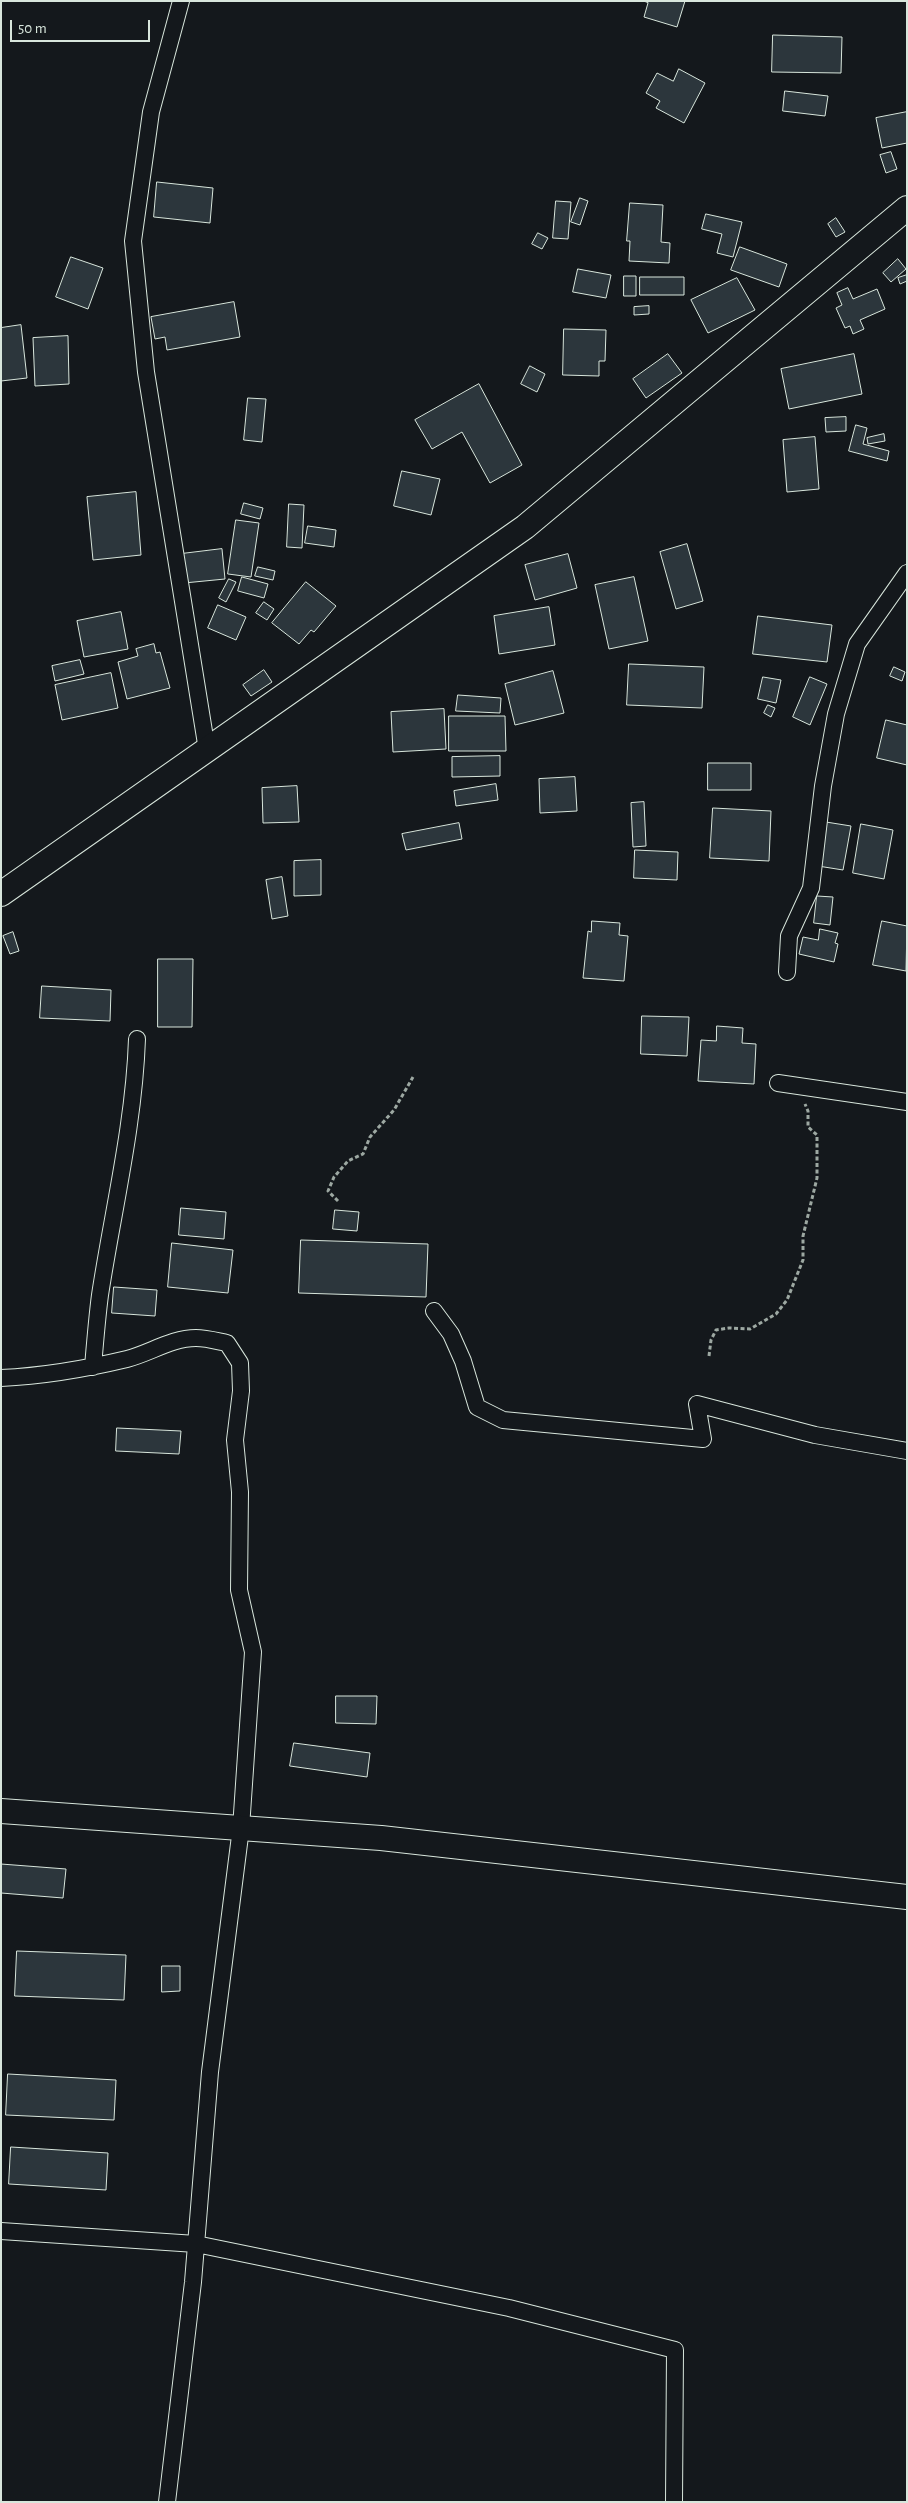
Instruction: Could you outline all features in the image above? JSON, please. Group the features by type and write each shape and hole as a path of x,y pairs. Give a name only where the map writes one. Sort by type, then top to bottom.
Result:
{"main road":[{"path":"1,894 525,527 907,208"},
{"path":"1,1811 381,1838 907,1897"}],"street":[{"path":"181,1 152,112 133,241 146,372 207,750"},
{"path":"787,972 789,936 811,888 824,786 836,714 857,644 907,573"},
{"path":"94,1366 100,1297 120,1182 136,1071 137,1039"},
{"path":"778,1083 907,1102"},
{"path":"434,1311 451,1334 463,1361 478,1408 503,1420 703,1439 697,1404 815,1435 907,1451"},
{"path":"1,1378 39,1376 94,1366 136,1357 166,1344 196,1338 227,1343 240,1363 241,1391 235,1440 240,1492 239,1590 253,1652 241,1828 210,2072 196,2244 166,2502"},
{"path":"1,2231 196,2244 509,2308 675,2350 674,2502"}],"path":[{"path":"338,1201 328,1191 334,1177 348,1161 363,1154 370,1137 394,1110 414,1077"},
{"path":"709,1356 711,1340 716,1330 729,1328 750,1329 776,1314 786,1300 803,1260 803,1236 817,1178 816,1135 808,1127 808,1111 802,1095 803,1088"}],"building":[{"path":"644,1 685,1 677,27 644,17 648,3"},
{"path":"773,35 842,37 841,73 772,72"},
{"path":"679,69 705,83 684,123 656,108 660,101 646,93 657,73 673,81"},
{"path":"785,91 828,96 825,116 783,111"},
{"path":"907,112 907,143 882,148 876,118"},
{"path":"891,152 897,169 886,173 880,155"},
{"path":"157,182 213,188 210,223 154,217"},
{"path":"580,198 588,201 580,225 571,222"},
{"path":"556,201 571,202 568,239 553,238"},
{"path":"630,203 663,205 661,242 670,243 669,263 629,261 630,241 627,241"},
{"path":"706,214 742,222 733,257 717,253 722,234 702,229"},
{"path":"836,218 845,232 836,237 828,224"},
{"path":"538,233 548,238 542,249 532,244"},
{"path":"740,247 787,264 779,287 731,270"},
{"path":"71,257 103,268 88,309 56,297"},
{"path":"898,259 906,269 891,282 883,273"},
{"path":"578,269 611,275 606,298 573,292"},
{"path":"907,275 907,281 900,284 898,278"},
{"path":"624,276 636,276 636,296 624,296"},
{"path":"640,277 684,277 684,295 640,295"},
{"path":"737,278 755,310 708,333 691,300"},
{"path":"848,288 853,299 877,289 885,309 860,320 864,329 853,334 850,326 845,328 836,308 842,305 837,293"},
{"path":"234,302 240,337 167,350 165,337 155,339 151,317"},
{"path":"649,306 649,314 634,315 634,307"},
{"path":"21,325 27,378 1,381 1,328"},
{"path":"564,329 606,330 605,361 599,361 599,376 563,375"},
{"path":"68,336 69,384 35,386 33,338"},
{"path":"668,354 682,373 646,398 633,379"},
{"path":"854,354 862,394 789,409 781,369"},
{"path":"530,366 545,374 537,392 521,384"},
{"path":"479,384 522,465 490,483 462,432 432,449 415,420"},
{"path":"248,398 266,399 262,442 244,440"},
{"path":"846,417 846,431 826,432 825,418"},
{"path":"856,425 867,428 863,444 889,451 887,461 849,451"},
{"path":"884,434 885,441 868,444 867,438"},
{"path":"815,437 819,489 787,492 783,440"},
{"path":"402,471 440,479 431,515 394,506"},
{"path":"136,492 141,555 93,560 87,497"},
{"path":"244,503 263,508 260,519 241,514"},
{"path":"289,504 304,505 302,548 287,547"},
{"path":"236,520 259,523 251,577 228,574"},
{"path":"308,526 336,530 334,547 305,543"},
{"path":"687,544 703,601 676,609 660,552"},
{"path":"222,549 225,579 184,583 181,554"},
{"path":"568,554 577,588 535,600 525,565"},
{"path":"258,567 275,571 273,580 255,576"},
{"path":"242,577 268,584 264,598 238,591"},
{"path":"634,577 648,641 609,649 595,585"},
{"path":"229,579 236,582 226,602 219,598"},
{"path":"306,582 336,606 314,632 311,630 299,644 272,623"},
{"path":"264,602 274,609 267,620 256,613"},
{"path":"218,605 246,617 236,640 208,628"},
{"path":"549,607 555,645 499,654 494,616"},
{"path":"121,612 128,649 84,657 77,621"},
{"path":"758,616 832,625 827,662 753,654"},
{"path":"154,644 156,653 160,652 170,688 127,699 118,662 138,656 136,649"},
{"path":"80,660 84,674 55,681 52,666"},
{"path":"629,664 704,667 702,708 627,705"},
{"path":"894,667 905,672 902,681 890,676"},
{"path":"264,670 272,682 251,696 243,685"},
{"path":"553,671 564,713 515,725 505,684"},
{"path":"111,673 118,708 62,720 55,685"},
{"path":"763,677 781,680 776,703 758,699"},
{"path":"810,677 827,684 810,725 793,717"},
{"path":"458,695 501,698 500,713 456,711"},
{"path":"768,705 775,708 771,717 764,713"},
{"path":"444,709 446,749 393,752 391,712"},
{"path":"449,716 505,716 506,751 449,751"},
{"path":"886,720 907,725 907,765 877,758"},
{"path":"500,756 500,776 452,777 452,757"},
{"path":"708,763 751,763 751,790 708,790"},
{"path":"575,777 577,811 540,813 539,779"},
{"path":"496,784 498,800 456,806 454,791"},
{"path":"297,786 299,822 263,823 262,788"},
{"path":"644,802 646,846 633,847 631,803"},
{"path":"713,808 771,811 769,861 710,858"},
{"path":"826,822 851,826 843,870 818,866"},
{"path":"459,823 462,839 406,850 402,834"},
{"path":"861,824 893,830 884,879 853,873"},
{"path":"635,850 678,852 677,880 634,878"},
{"path":"321,860 321,895 294,896 294,861"},
{"path":"282,877 288,916 272,919 266,880"},
{"path":"817,896 833,897 830,925 814,923"},
{"path":"592,921 620,923 619,935 628,936 624,981 583,978 588,931 591,932"},
{"path":"882,921 907,926 906,971 873,965"},
{"path":"820,929 838,933 835,943 838,944 834,962 799,954 803,937 818,940"},
{"path":"13,932 19,951 10,954 3,936"},
{"path":"158,959 193,959 192,1027 158,1027"},
{"path":"42,986 111,990 110,1021 40,1018"},
{"path":"642,1016 689,1017 687,1056 641,1054"},
{"path":"717,1026 743,1028 742,1043 756,1044 754,1084 698,1081 701,1040 716,1041"},
{"path":"181,1208 226,1212 224,1239 179,1235"},
{"path":"335,1210 359,1212 357,1231 333,1229"},
{"path":"301,1240 428,1244 426,1297 299,1293"},
{"path":"172,1243 233,1250 228,1293 168,1287"},
{"path":"114,1287 157,1290 155,1316 112,1313"},
{"path":"117,1428 181,1431 179,1454 116,1451"},
{"path":"336,1696 377,1696 376,1724 336,1723"},
{"path":"294,1743 370,1753 367,1777 290,1766"},
{"path":"1,1864 66,1869 63,1898 1,1893"},
{"path":"17,1951 126,1955 124,2000 15,1996"},
{"path":"162,1966 180,1966 180,1991 162,1992"},
{"path":"8,2074 116,2080 114,2120 6,2115"},
{"path":"11,2147 108,2153 106,2190 9,2184"}]}
